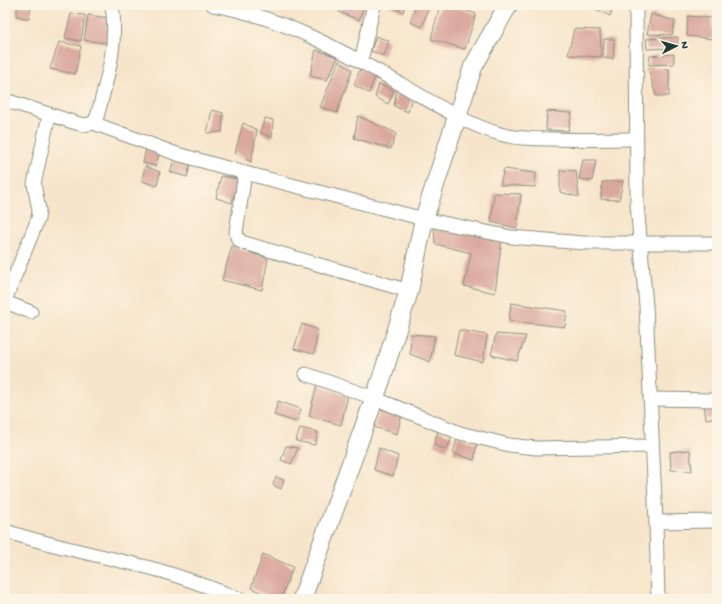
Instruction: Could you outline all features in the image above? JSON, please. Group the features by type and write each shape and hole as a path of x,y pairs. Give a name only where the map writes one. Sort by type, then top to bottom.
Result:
{"street":[{"path":"93,123 97,117 112,58 114,43 112,5"},
{"path":"213,5 243,8 361,61 457,116 483,129 502,135 530,139 636,139"},
{"path":"361,61 374,5"},
{"path":"302,599 374,398 409,291 424,219 473,67 508,5"},
{"path":"636,5 637,204 650,399 658,599"},
{"path":"5,100 84,125 93,123 177,154 245,173 424,219 511,237 544,240 640,243 717,243"},
{"path":"31,312 5,301 38,219 39,210 34,184 49,114"},
{"path":"245,173 236,232 237,237 241,242 409,291"},
{"path":"306,374 374,398 460,433 509,445 536,448 652,446"},
{"path":"650,399 717,400"},
{"path":"656,522 717,522"},
{"path":"5,531 28,539 154,569 204,584 240,599"}],"building":[{"path":"17,5 31,6 29,19 17,16"},
{"path":"342,5 365,5 359,20 339,12"},
{"path":"388,5 405,5 403,12"},
{"path":"416,5 429,5 422,27 410,22"},
{"path":"440,5 451,5 476,14 465,49 431,39"},
{"path":"587,5 614,5 610,16"},
{"path":"71,14 85,15 81,41 65,38"},
{"path":"651,14 675,21 672,35 647,34"},
{"path":"88,15 109,18 106,43 84,40"},
{"path":"688,16 712,18 713,39 687,36"},
{"path":"574,29 600,30 601,57 568,55"},
{"path":"376,36 389,41 384,56 371,51"},
{"path":"678,37 677,48 647,49 646,39"},
{"path":"604,39 614,39 613,59 603,58"},
{"path":"59,42 81,46 75,74 50,69"},
{"path":"316,50 338,57 327,80 310,76"},
{"path":"674,54 674,64 649,65 650,56"},
{"path":"339,61 352,70 337,113 320,107"},
{"path":"648,68 669,69 669,96 656,96"},
{"path":"360,69 375,76 369,93 354,85"},
{"path":"379,84 394,91 388,104 375,97"},
{"path":"397,87 412,96 408,112 394,106"},
{"path":"212,110 223,113 222,132 207,133"},
{"path":"547,111 572,113 568,131 546,130"},
{"path":"358,116 396,133 391,149 354,138"},
{"path":"265,118 273,120 272,138 260,132"},
{"path":"243,123 257,130 251,162 235,153"},
{"path":"146,148 159,155 155,166 143,163"},
{"path":"175,157 191,162 187,177 170,172"},
{"path":"583,160 596,160 592,181 579,179"},
{"path":"145,166 160,172 157,186 142,181"},
{"path":"504,169 536,173 535,187 500,185"},
{"path":"560,170 576,171 579,197 560,192"},
{"path":"221,176 238,179 232,203 216,198"},
{"path":"623,181 619,200 601,199 602,182"},
{"path":"494,193 521,194 517,228 491,222"},
{"path":"434,224 502,238 495,293 464,286 471,253 435,244"},
{"path":"232,246 268,259 262,290 222,280"},
{"path":"511,303 567,311 565,327 509,321"},
{"path":"302,324 318,330 314,354 294,349"},
{"path":"459,330 487,335 483,362 454,355"},
{"path":"411,334 435,336 430,362 410,354"},
{"path":"496,334 526,336 517,361 491,355"},
{"path":"317,385 348,395 341,425 309,416"},
{"path":"278,401 301,409 297,422 274,415"},
{"path":"704,404 717,404 717,417 706,419"},
{"path":"380,409 402,414 397,434 374,427"},
{"path":"300,428 318,432 315,445 296,441"},
{"path":"438,431 452,436 447,450 434,445"},
{"path":"458,436 477,444 474,460 453,453"},
{"path":"286,446 298,448 291,464 281,460"},
{"path":"379,448 398,456 393,476 374,470"},
{"path":"690,450 692,471 671,470 670,452"},
{"path":"276,477 284,480 281,489 273,485"},
{"path":"263,554 293,567 281,599 275,599 251,588"}]}
